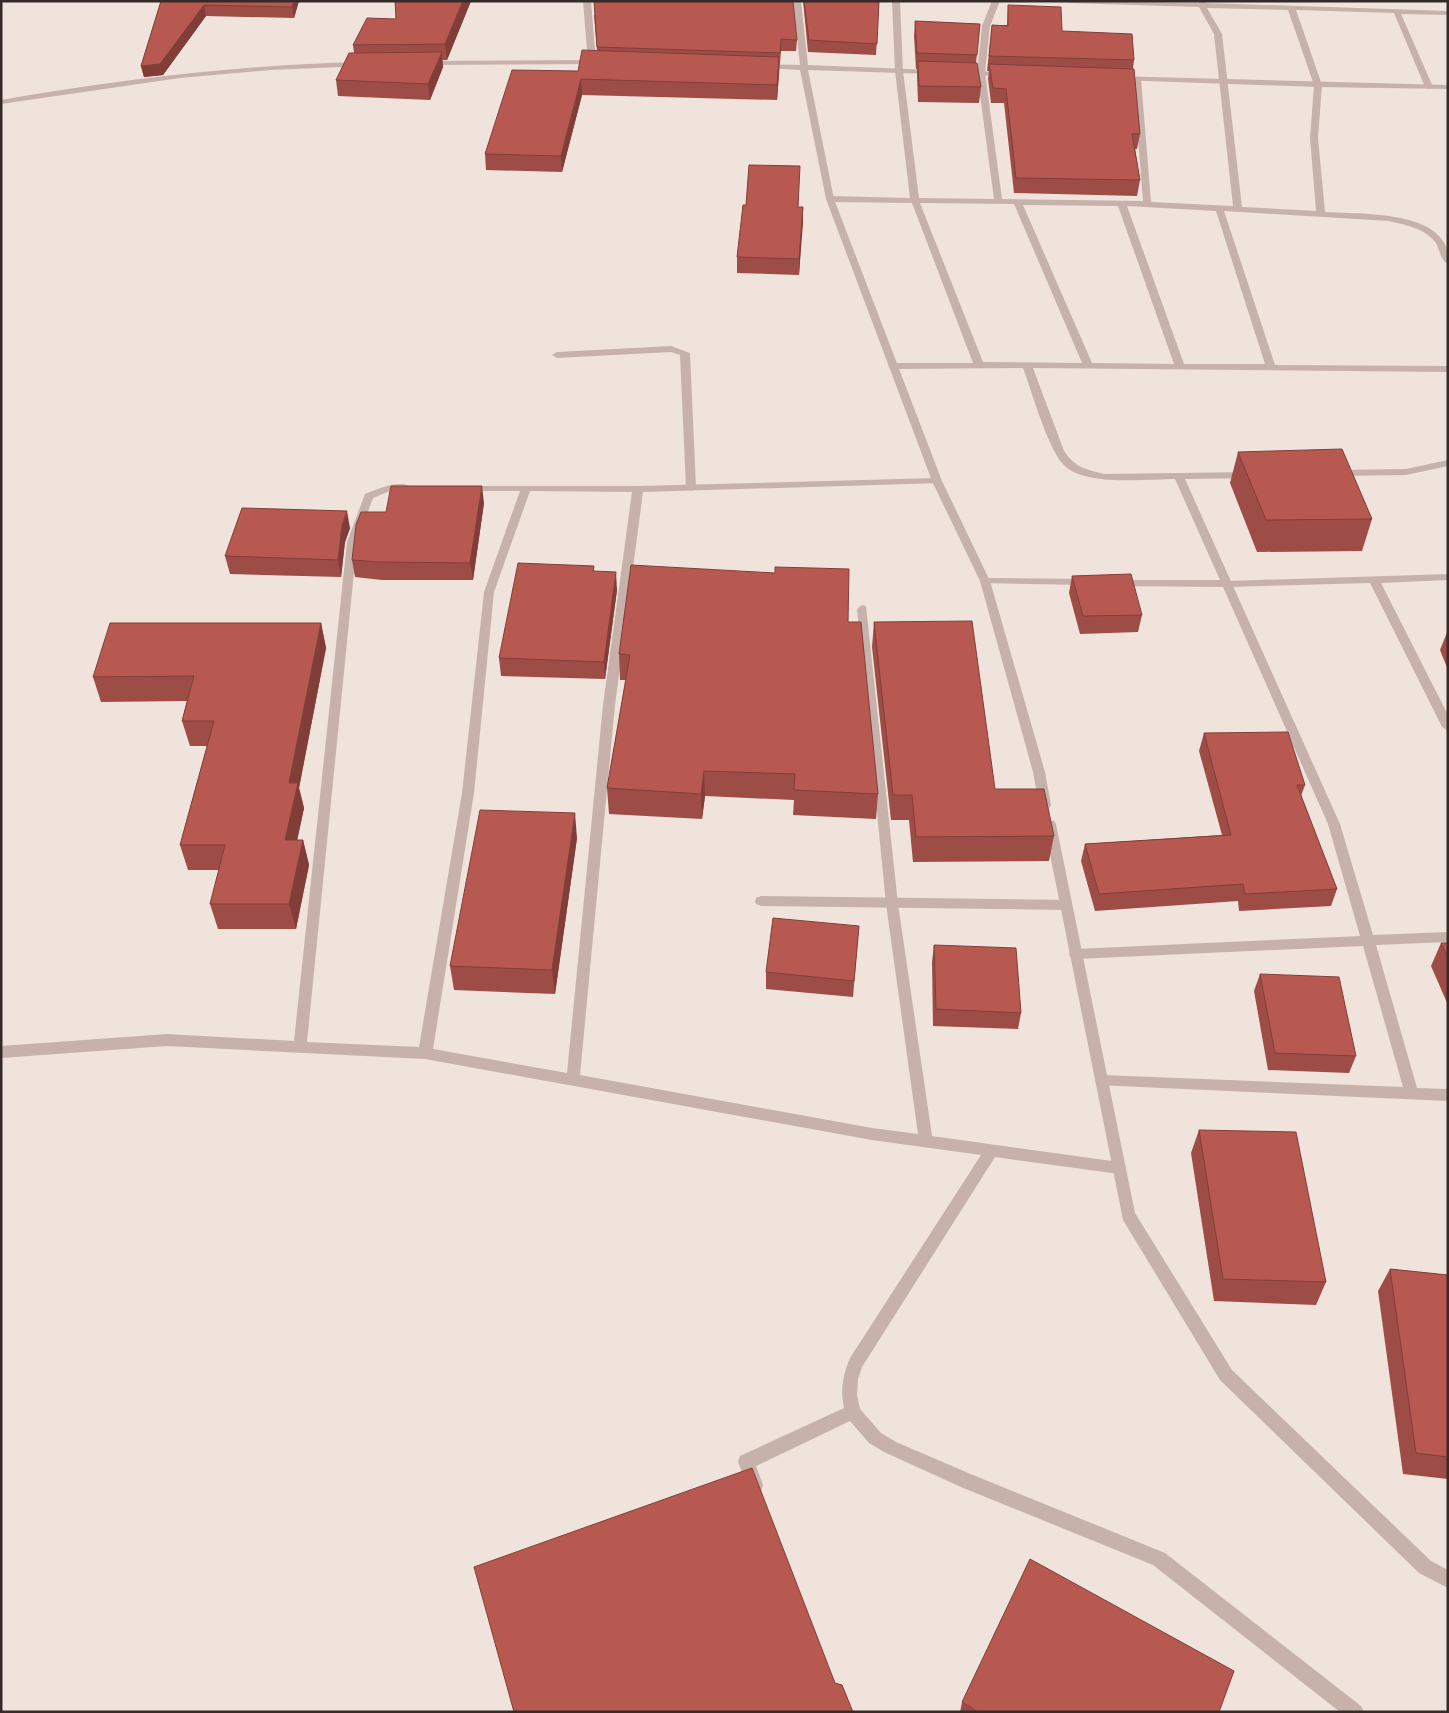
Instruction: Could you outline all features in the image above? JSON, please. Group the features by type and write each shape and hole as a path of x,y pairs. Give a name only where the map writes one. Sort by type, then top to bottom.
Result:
{"street":[{"path":"587,1 592,62"},
{"path":"797,1 804,68 830,199 937,481 985,581 1039,772 1128,1215 1226,1375 1425,1567 1448,1580"},
{"path":"896,1 899,71 915,200 979,365"},
{"path":"996,1 986,26 981,73 998,201"},
{"path":"1069,1 1448,13"},
{"path":"1203,4 1218,34 1238,209"},
{"path":"1291,7 1318,85 1314,138 1321,214"},
{"path":"1397,12 1429,87"},
{"path":"422,64 602,62"},
{"path":"1,102 93,86 302,65 372,64"},
{"path":"756,66 944,72"},
{"path":"953,72 1010,74"},
{"path":"1107,78 1225,83 1448,87"},
{"path":"1136,79 1147,204"},
{"path":"830,199 1147,204 1389,218 1418,225 1439,241 1448,261"},
{"path":"1017,201 1088,365"},
{"path":"1122,204 1180,366"},
{"path":"1219,208 1271,368"},
{"path":"557,355 671,349 685,353 691,488"},
{"path":"1027,365 1059,451 1068,464 1089,474 1104,477 1265,475"},
{"path":"893,366 1088,365 1448,369"},
{"path":"1323,474 1406,472 1447,464"},
{"path":"1179,476 1334,824 1412,1094"},
{"path":"457,488 638,489 937,481"},
{"path":"300,1047 352,542 369,496 389,488 418,488"},
{"path":"425,1053 468,793 489,592 496,566 521,508 526,489"},
{"path":"573,1078 609,705 638,489"},
{"path":"985,581 1228,584 1448,577"},
{"path":"1374,580 1448,727"},
{"path":"862,609 892,904 926,1141"},
{"path":"761,901 1066,905"},
{"path":"1076,954 1448,937"},
{"path":"1,1052 167,1040 425,1053 573,1078 872,1134 1119,1168"},
{"path":"1102,1081 1448,1095"},
{"path":"992,1150 856,1363 850,1379 849,1395 854,1412 863,1426 875,1438 890,1447 967,1481 1159,1560 1355,1712"},
{"path":"760,1499 746,1462 854,1412"}],"building":[{"path":"161,1 294,1 292,7 204,5 160,64 141,66"},
{"path":"395,1 463,1 445,44 353,45 367,18 396,19"},
{"path":"594,1 793,1 797,40 781,39 780,53 597,47"},
{"path":"804,1 879,1 877,44 809,40"},
{"path":"1008,5 1061,7 1062,31 1132,34 1134,60 989,56 992,25 1008,26"},
{"path":"915,21 980,24 977,55 917,53"},
{"path":"582,50 779,57 777,85 581,79 561,156 485,154 512,70 578,71"},
{"path":"442,52 428,84 336,80 349,53"},
{"path":"918,61 977,63 981,87 919,86"},
{"path":"989,64 1134,69 1140,134 1132,134 1140,180 1016,178 1006,89 993,88"},
{"path":"749,165 800,166 798,207 803,207 799,259 737,257 743,205 746,205"},
{"path":"1342,449 1372,519 1266,520 1238,452"},
{"path":"391,486 482,486 470,563 352,560 356,525 361,512 386,512"},
{"path":"242,508 347,511 342,525 338,560 225,556"},
{"path":"518,563 594,566 593,571 616,572 604,662 499,658"},
{"path":"631,565 775,573 775,567 849,569 848,622 861,622 878,794 794,790 795,774 704,771 701,794 607,788 630,655 619,654"},
{"path":"1131,574 1142,615 1083,616 1072,576"},
{"path":"972,621 995,789 1044,789 1054,836 916,837 912,795 893,795 874,622"},
{"path":"110,623 321,623 289,783 298,783 285,840 303,840 289,904 210,904 225,845 180,845 214,721 182,721 194,676 93,677"},
{"path":"1288,732 1305,785 1297,785 1337,889 1245,894 1243,884 1099,894 1085,844 1231,835 1204,733"},
{"path":"480,810 575,813 552,970 450,966"},
{"path":"773,918 859,926 854,981 766,972"},
{"path":"1441,943 1448,943 1448,958"},
{"path":"934,945 1016,948 1021,1013 936,1009"},
{"path":"1260,974 1339,977 1356,1056 1275,1053"},
{"path":"1199,1130 1296,1132 1326,1282 1223,1279"},
{"path":"1390,1269 1448,1275 1448,1457 1416,1453"},
{"path":"752,1468 835,1683 842,1685 853,1712 514,1712 474,1567"},
{"path":"1030,1559 1234,1671 1219,1712 978,1712 962,1702"}]}
